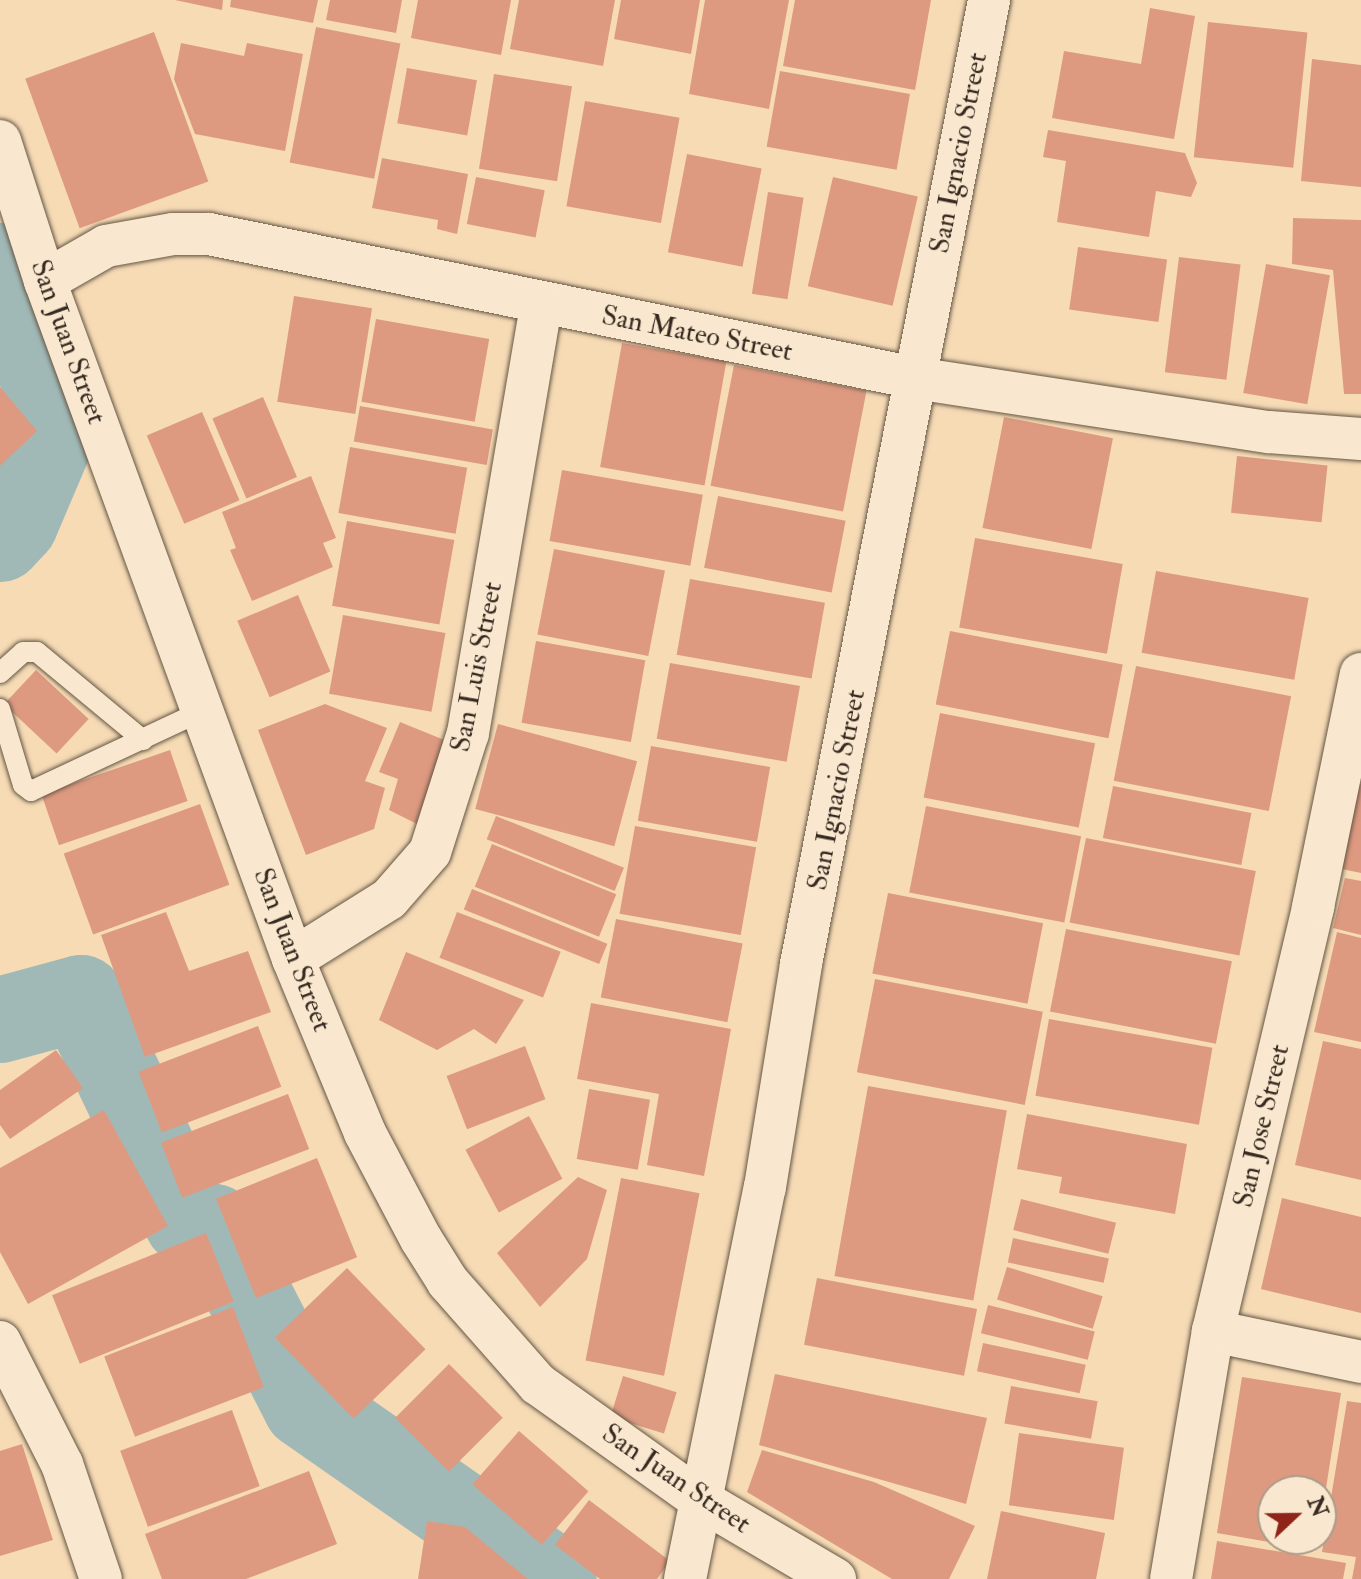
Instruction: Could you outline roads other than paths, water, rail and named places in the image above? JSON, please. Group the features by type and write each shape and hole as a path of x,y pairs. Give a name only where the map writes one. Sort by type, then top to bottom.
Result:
{"street":[{"name":"San Ignacio Street","path":"685,1579 765,1187 801,964 989,0"},
{"name":"San Juan Street","path":"0,141 45,281 293,959 365,1133 448,1282 538,1384 699,1499 835,1579"},
{"name":"San Mateo Street","path":"45,281 106,246 209,234 541,305 915,378 1269,432 1361,439"},
{"name":"San Luis Street","path":"293,959 389,899 430,852 468,733 541,305"},
{"name":"San Jose Street","path":"1171,1579 1213,1331 1313,907 1361,674"},
{"path":"1213,1331 1361,1362"},
{"path":"0,1342 62,1464 101,1579"}],"lane":[{"path":"0,673 23,652 37,652 143,740"},
{"path":"0,709 23,785 31,791 202,711"}],"waterway":[{"path":"0,266 59,420 15,523 0,539"},
{"path":"0,1020 81,998 187,1221 214,1227 306,1406 554,1579"}]}
